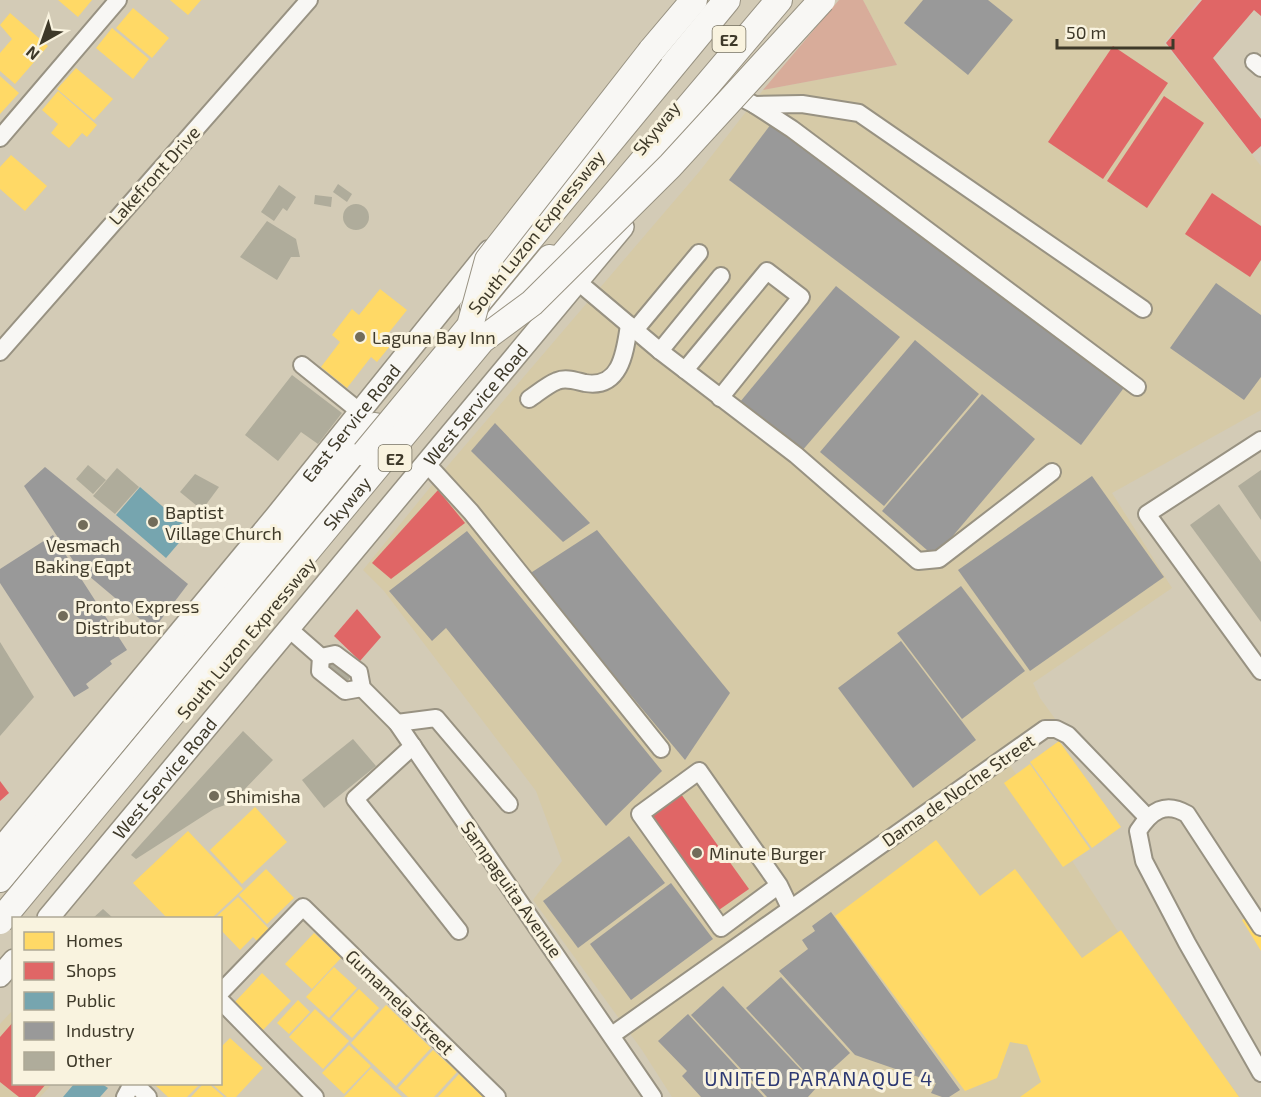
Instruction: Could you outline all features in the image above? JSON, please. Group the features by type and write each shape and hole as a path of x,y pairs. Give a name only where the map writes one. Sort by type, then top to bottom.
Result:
{"highway":[{"path":"476,333 488,260 556,171 694,0"},
{"name":"South Luzon Expressway","path":"0,879 726,0"},
{"name":"Skyway","path":"0,921 476,333 738,0"},
{"name":"Skyway","path":"0,895 761,0"},
{"name":"South Luzon Expressway","path":"16,917 435,409 779,0"},
{"path":"476,333 532,303 670,166 822,0"},
{"name":"South Luzon Expressway","path":"0,936 12,921"}],"main road":[{"name":"East Service Road","path":"0,849 276,516 461,283 704,0"},
{"name":"West Service Road","path":"49,917 427,464 808,0"}],"street":[{"path":"0,138 118,0"},
{"name":"Lakefront Drive","path":"0,352 309,0"},
{"path":"732,93 792,129 1137,387"},
{"path":"755,105 802,104 859,113 1143,309"},
{"path":"529,399 558,380 570,379 598,385 610,379 624,353 632,327 699,253"},
{"path":"685,370 767,271 801,297 720,398"},
{"path":"660,351 721,276"},
{"path":"577,281 660,351 796,455 918,561 939,559 1052,471"},
{"path":"302,365 358,411"},
{"path":"408,387 435,409"},
{"path":"1261,440 1147,514 1261,671"},
{"path":"427,464 471,512 661,749"},
{"name":"Sampaguita Avenue","path":"289,629 321,657 321,671 345,691 362,688"},
{"name":"Sampaguita Avenue","path":"321,657 335,654 359,672 362,688 397,723 612,1035 647,1095"},
{"path":"397,723 436,718 509,804"},
{"name":"Dama de Noche Street","path":"612,1035 1045,729 1056,729 1068,735 1147,817"},
{"path":"413,746 355,799 459,931"},
{"path":"778,885 721,928 640,814 699,771 778,885 790,908"},
{"path":"1261,927 1187,813 1176,807 1162,807 1147,817 1138,831 1144,861 1187,943 1261,1073"},
{"name":"Gumamela Street","path":"222,991 303,907 497,1097"},
{"path":"222,1002 315,1097"},
{"path":"136,1085 148,1097"}],"shaded area":[{"path":"839,0 863,0 897,65 763,90"},
{"path":"863,0 1199,0 1164,43 1261,166 1261,410 1112,493 1172,588 1033,683 1040,698 1061,727 1010,765 1135,958 1240,1097 672,1097 642,1050 533,900 562,861 536,791 384,591 363,570 445,469 699,172 763,90 897,65"},
{"path":"12,1011 12,1085 51,1085 40,1097 0,1097 0,1024"}],"building: Homes":[{"path":"58,0 92,0 78,17"},
{"path":"170,0 201,0 188,15"},
{"path":"133,8 169,38 152,58 116,28"},
{"path":"10,13 48,46 15,84 0,71 0,53 12,39 0,25"},
{"path":"112,28 149,59 133,79 96,48"},
{"path":"76,68 113,99 94,120 57,89"},
{"path":"0,76 19,93 0,114"},
{"path":"58,91 97,125 87,137 82,133 69,148 51,133 58,124 42,110"},
{"path":"11,155 47,186 25,211 0,189 0,167"},
{"name":"Laguna Bay Inn","path":"380,289 407,310 383,340 390,346 377,362 371,357 347,388 321,367 340,342 332,335 352,309 359,315"},
{"path":"1059,741 1121,827 1092,848 1030,762"},
{"path":"1030,764 1090,849 1063,867 1004,783"},
{"path":"255,807 287,842 242,884 210,850"},
{"path":"188,831 243,889 213,917 166,917 133,883"},
{"path":"936,840 980,896 1015,869 1082,958 1121,930 1239,1097 1020,1097 1041,1082 1027,1045 1010,1042 997,1078 965,1091 835,916"},
{"path":"266,869 294,898 267,924 239,895"},
{"path":"238,897 270,930 258,942 253,937 240,950 222,931 222,917 216,917"},
{"path":"1260,909 1261,911 1261,951 1242,920"},
{"path":"314,933 341,958 312,989 285,964"},
{"path":"334,967 357,988 329,1018 306,997"},
{"path":"262,973 291,1001 263,1030 234,1003"},
{"path":"359,989 379,1008 352,1038 331,1019"},
{"path":"298,1000 310,1012 289,1034 277,1023"},
{"path":"386,1005 431,1048 396,1086 351,1043"},
{"path":"315,1009 349,1041 323,1069 289,1037"},
{"path":"230,1038 263,1068 236,1097 227,1097 213,1085 222,1085 222,1046"},
{"path":"349,1045 371,1066 344,1094 322,1073"},
{"path":"433,1050 457,1072 434,1097 408,1097 398,1088"},
{"path":"371,1068 402,1097 344,1097"},
{"path":"459,1074 484,1097 438,1097"},
{"path":"155,1085 199,1085 187,1097 168,1097"},
{"path":"202,1085 210,1085 224,1097 191,1097"}],"building: Shops":[{"path":"1202,0 1261,0 1261,16 1254,10 1213,58 1261,119 1261,146 1252,154 1166,43"},
{"path":"1113,46 1168,83 1103,179 1048,142"},
{"path":"1164,96 1204,123 1147,208 1107,181"},
{"path":"1212,193 1261,226 1261,260 1250,277 1185,234"},
{"path":"438,490 465,523 391,579 372,563"},
{"path":"357,609 381,637 360,661 334,636"},
{"path":"0,781 9,793 0,801"},
{"name":"Minute Burger","path":"681,794 749,889 716,912 645,816"},
{"path":"12,1023 12,1085 45,1085 35,1097 19,1097 0,1082 0,1037"}],"building: Public":[{"name":"Baptist Village Church","path":"140,487 190,530 166,558 116,515"},
{"path":"73,1085 104,1085 108,1088 100,1097 63,1097"}],"building: Industry":[{"path":"923,0 988,0 1013,20 968,75 904,23"},
{"path":"774,120 1126,385 1081,445 729,180"},
{"path":"1216,283 1261,315 1261,377 1244,400 1170,348"},
{"path":"836,286 900,337 801,452 740,402"},
{"path":"915,340 979,394 884,506 820,452"},
{"path":"982,394 1035,439 935,557 882,511"},
{"path":"495,423 590,523 563,542 471,451"},
{"name":"Vesmach Baking Eqpt","path":"45,467 188,584 153,630 76,565 24,486"},
{"path":"1092,476 1164,577 1030,671 958,570"},
{"path":"597,530 730,693 685,760 529,574"},
{"path":"467,531 662,771 606,826 446,628 432,641 389,591"},
{"name":"Pronto Express Distributor","path":"53,535 127,650 110,661 112,664 86,684 89,688 74,697 0,583 0,569"},
{"path":"961,586 1025,671 962,719 897,633"},
{"path":"901,641 976,740 913,788 838,688"},
{"path":"629,836 665,883 578,948 543,901"},
{"path":"671,883 713,939 631,1000 590,944"},
{"path":"831,912 960,1090 949,1097 942,1097 931,1093 936,1083 855,1055 779,971 808,949 802,940 815,931 812,926"},
{"path":"781,977 850,1053 816,1084 746,1008"},
{"path":"723,986 817,1087 808,1097 767,1097 691,1015"},
{"path":"688,1014 764,1097 701,1097 682,1076 687,1071 658,1041"}],"building: Other":[{"path":"338,184 352,194 347,202 333,192"},
{"path":"279,185 296,197 287,211 283,208 274,221 261,212"},
{"path":"315,195 332,197 331,207 314,204"},
{"path":"356,204 365,208 369,217 365,226 356,230 347,226 343,217 347,208"},
{"path":"267,221 296,239 300,257 291,257 277,280 240,257"},
{"path":"292,375 342,413 318,444 301,432 278,461 245,435"},
{"path":"88,465 106,480 93,494 76,479"},
{"path":"117,468 139,487 115,514 93,496"},
{"path":"1261,470 1261,520 1238,486"},
{"path":"195,474 219,487 202,510 180,492"},
{"path":"1219,504 1261,562 1261,622 1190,525"},
{"path":"0,642 34,697 0,736"},
{"path":"330,660 352,675 347,682 326,667"},
{"name":"Shimisha","path":"243,731 273,760 239,795 250,796 214,809 136,859 131,855"},
{"path":"353,739 376,766 324,808 302,780"},
{"path":"103,909 112,917 94,917"}],"place":[{"name":"Laguna Bay Inn","path":"360,337"},
{"name":"Baptist Village Church","path":"153,522"},
{"name":"Vesmach Baking Eqpt","path":"83,525"},
{"name":"Pronto Express Distributor","path":"63,616"},
{"name":"Shimisha","path":"214,796"},
{"name":"Minute Burger","path":"697,853"}],"district":[{"name":"UNITED PARANAQUE 4","path":"819,1078"}]}
